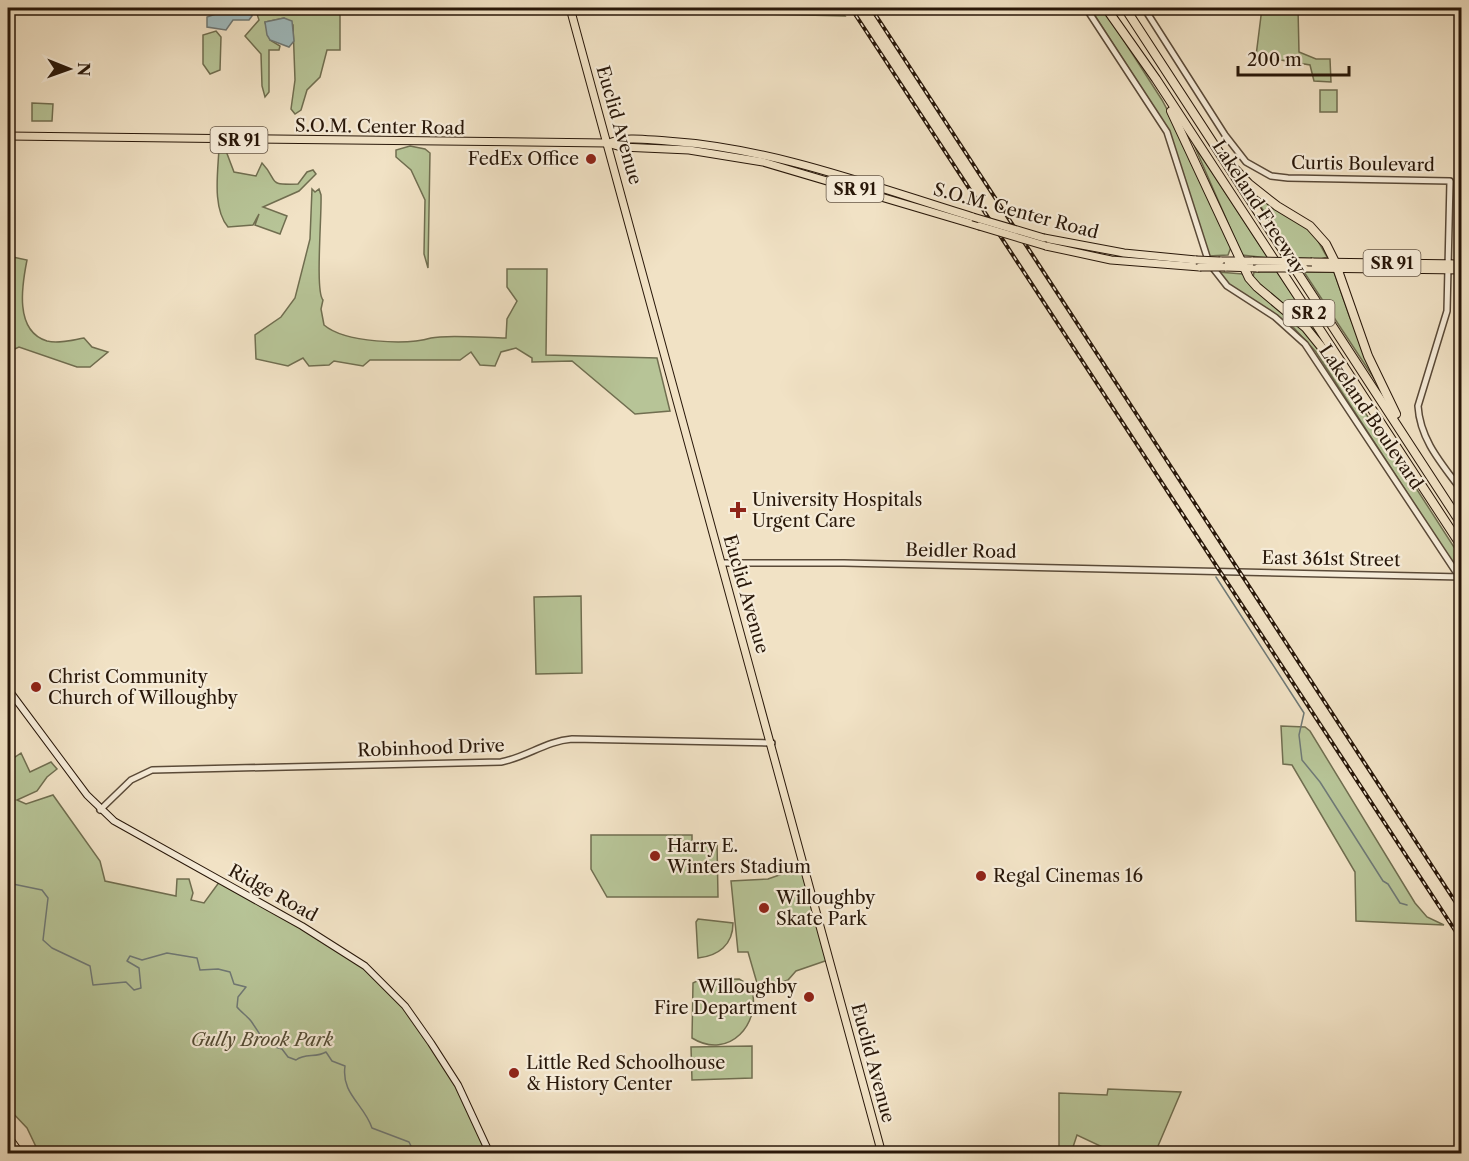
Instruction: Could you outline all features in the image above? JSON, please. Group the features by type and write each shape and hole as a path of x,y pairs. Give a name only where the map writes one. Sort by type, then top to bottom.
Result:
{"highway":[{"name":"Lakeland Freeway","path":"1106,8 1156,79 1461,547"},
{"name":"Lakeland Freeway","path":"1125,8 1461,525"},
{"path":"1156,79 1242,264 1257,287 1306,328 1325,350 1420,483"},
{"path":"1216,147 1249,184 1277,206 1316,231 1336,265 1368,356 1422,463"},
{"path":"8,1138 20,1154"}],"main road":[{"name":"Euclid Avenue","path":"570,8 772,743 882,1154"},
{"name":"S.O.M. Center Road","path":"8,136 608,143 621,147 689,150 763,162 1046,246 1111,260 1198,263 1220,261 1255,265 1449,267 1461,270"},
{"name":"S.O.M. Center Road","path":"608,143 621,138 690,142 763,153 1044,238 1124,254 1225,267 1242,264"},
{"name":"S.O.M. Center Road","path":"1449,267 1461,264"},
{"name":"Ridge Road","path":"8,689 100,810 129,831 302,926 364,966 405,1006 431,1043 458,1085 490,1154"}],"street":[{"name":"Lakeland Boulevard","path":"1086,8 1167,132 1209,263 1227,286 1275,317 1305,344 1461,578"},
{"name":"Curtis Boulevard","path":"1144,8 1225,135 1246,162 1257,169 1271,176 1288,178 1450,181 1448,311 1421,392 1419,414 1427,442 1461,491"},
{"name":"Beidler Road","path":"721,563 1200,571"},
{"name":"East 361st Street","path":"1200,571 1461,578"},
{"name":"Robinhood Drive","path":"100,810 130,780 152,771 501,762 524,756 546,744 572,739 772,743"}],"green space":[{"path":"255,8 340,8 340,50 327,50 320,77 307,90 301,110 295,114 291,109 295,80 293,25 284,18 265,22 270,40 280,46 279,50 269,50 269,92 265,97 262,86 261,54 245,36 259,20"},
{"path":"685,8 839,8 845,16 682,12"},
{"path":"1090,8 1103,8 1162,100 1180,134 1231,247 1228,255 1208,256 1169,131"},
{"path":"1262,8 1298,8 1299,52 1316,59 1330,59 1331,82 1314,81 1310,65 1256,56"},
{"path":"216,31 221,37 220,70 210,74 203,64 203,35"},
{"path":"1320,90 1337,90 1337,112 1320,112"},
{"path":"32,103 53,104 52,121 32,121"},
{"path":"1194,145 1268,258 1242,255"},
{"path":"410,146 425,149 430,153 428,268 424,254 425,200 411,170 396,157 396,150"},
{"path":"219,148 226,151 234,172 256,176 262,163 274,181 281,184 298,184 307,172 313,170 316,174 299,191 263,207 287,216 280,234 255,225 259,214 253,225 228,227 220,210 217,189"},
{"path":"1245,182 1310,227 1327,257 1321,259 1294,258"},
{"path":"312,189 315,192 319,189 321,195 319,283 323,300 321,309 324,325 346,336 376,341 407,341 447,336 506,338 507,319 517,301 507,287 507,269 547,269 546,355 657,358 670,411 635,414 572,361 532,362 532,358 516,348 501,352 495,366 480,365 471,352 460,360 370,360 363,366 334,361 329,365 309,366 303,358 288,366 256,359 255,335 281,317 295,298 310,239"},
{"path":"8,256 27,260 23,282 23,306 29,328 36,336 56,342 84,338 92,347 108,352 90,367 77,367 19,347 8,352"},
{"path":"1218,272 1243,274 1304,329 1387,443 1461,558 1461,572 1457,570 1316,352 1294,328 1227,283"},
{"path":"1254,272 1277,272 1321,338 1319,339 1253,278"},
{"path":"1304,272 1334,272 1350,318 1381,389"},
{"path":"581,596 582,673 536,674 534,597"},
{"path":"1281,726 1305,727 1310,731 1415,903 1427,917 1444,925 1356,921 1355,872 1292,765 1283,764"},
{"name":"Gully Brook Park","path":"21,753 30,772 51,762 57,769 47,777 37,791 17,800 26,804 53,795 100,861 105,881 176,896 177,879 189,879 193,893 191,900 204,903 220,881 341,948 405,1006 458,1085 490,1153 39,1153 27,1128 8,1108 8,762"},
{"name":"Harry E. Winters Stadium","path":"591,835 692,835 692,841 717,841 718,897 607,897 591,869"},
{"path":"802,867 828,960 796,971 788,980 759,990 748,952 738,952 731,881 768,879"},
{"path":"698,919 733,923 730,937 723,948 712,955 698,958 696,922"},
{"path":"739,979 751,986 753,1000 752,1013 740,1034 719,1045 706,1044 692,1038 693,983 699,980"},
{"path":"752,1046 752,1078 692,1080 691,1047"},
{"path":"1108,1089 1181,1092 1155,1153 1115,1153 1077,1135 1071,1153 1059,1153 1059,1093 1107,1095"}],"water":[{"path":"233,8 251,8 252,16 249,20 233,20 226,30 207,27 207,17"},
{"path":"284,18 292,21 294,41 289,47 270,40 267,35 265,22"}],"waterway":[{"path":"1216,577 1304,713 1299,735 1302,760 1320,782 1383,881 1388,884 1400,903 1407,905"},
{"path":"8,883 42,890 48,898 43,940 52,948 90,966 93,985 126,982 134,990 141,988 139,968 127,961 130,956 142,960 167,953 197,958 200,970 218,969 230,972 234,984 246,987 238,997 237,1007 251,1021 266,1042 282,1049 288,1057 296,1060 326,1052 332,1061 345,1066 346,1084 372,1128 409,1142 415,1154"}],"railway":[{"path":"851,8 1462,941"},
{"path":"871,8 1462,912"}],"place":[{"name":"FedEx Office","path":"591,159"},
{"name":"University Hospitals Urgent Care","path":"738,510"},
{"name":"Christ Community Church of Willoughby","path":"36,687"},
{"name":"Harry E. Winters Stadium","path":"655,856"},
{"name":"Regal Cinemas 16","path":"981,876"},
{"name":"Willoughby Skate Park","path":"764,908"},
{"name":"Willoughby Fire Department","path":"809,997"},
{"name":"Little Red Schoolhouse & History Center","path":"514,1073"}]}
